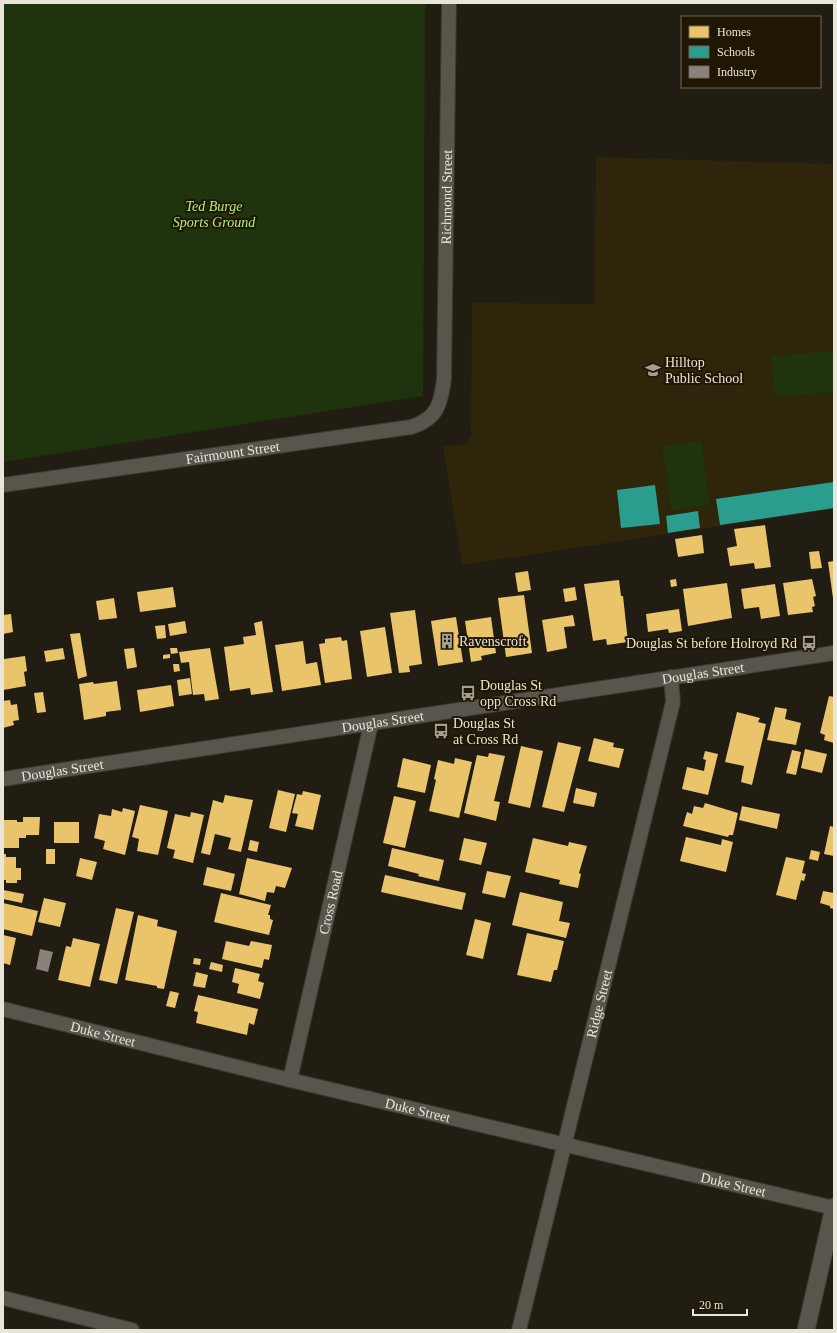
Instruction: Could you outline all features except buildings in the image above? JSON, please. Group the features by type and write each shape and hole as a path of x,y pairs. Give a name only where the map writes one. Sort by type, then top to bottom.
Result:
{"street":[{"name":"Richmond Street","path":"442,390 449,3"},
{"name":"Fairmount Street","path":"3,485 411,427 428,420 437,409 442,390"},
{"name":"Douglas Street","path":"3,779 834,653"},
{"name":"Ridge Street","path":"519,1330 672,702 671,677"},
{"name":"Cross Road","path":"290,1080 371,724"},
{"name":"Duke Street","path":"3,1009 290,1080 834,1208"},
{"path":"806,1330 834,1208"},
{"path":"3,1298 132,1330"}],"shaded area":[{"name":"Hilltop Public School","path":"596,157 834,164 834,509 462,565 443,447 465,444 471,436 472,303 594,304"}],"green space":[{"name":"Ted Burge Sports Ground","path":"3,3 425,3 423,396 3,462"},
{"path":"834,351 834,392 775,397 771,356"},
{"path":"701,441 710,505 671,511 662,446"}],"place":[{"name":"Hilltop Public School","path":"653,370"},
{"name":"Ravenscroft","path":"447,641"},
{"name":"Douglas St before Holroyd Rd","path":"809,643"},
{"name":"Douglas St opp Cross Rd","path":"468,693"},
{"name":"Douglas St at Cross Rd","path":"441,731"}]}
